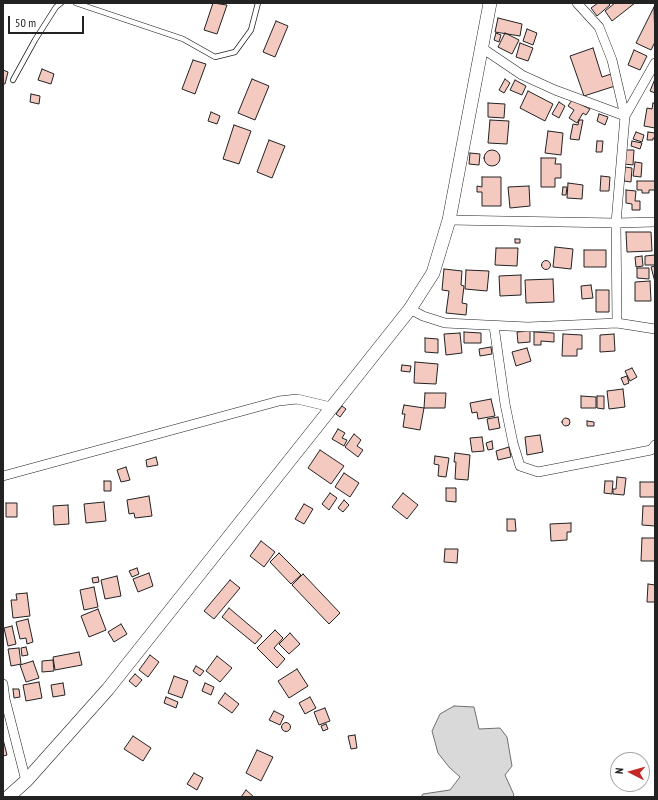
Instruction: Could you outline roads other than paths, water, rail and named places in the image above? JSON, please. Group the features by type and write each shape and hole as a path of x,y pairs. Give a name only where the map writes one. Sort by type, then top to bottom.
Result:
{"main road":[{"path":"8,797 26,781 108,689 410,309 433,273 449,220 490,3"}],"street":[{"path":"577,3 599,27 612,60 625,116 616,223 617,323"},
{"path":"482,48 522,75 555,90 625,116"},
{"path":"625,116 655,63"},
{"path":"449,220 616,223 655,222"},
{"path":"410,309 423,316 445,323 528,327 617,323 655,328"},
{"path":"494,326 505,404 520,466 538,472 650,450 655,445"},
{"path":"3,476 279,401 297,399 331,407"},
{"path":"3,684 5,699 26,781"}],"lane":[{"path":"13,80 35,40 56,7 61,3"},
{"path":"76,3 183,39 215,56 235,52 251,30 258,3"}]}
